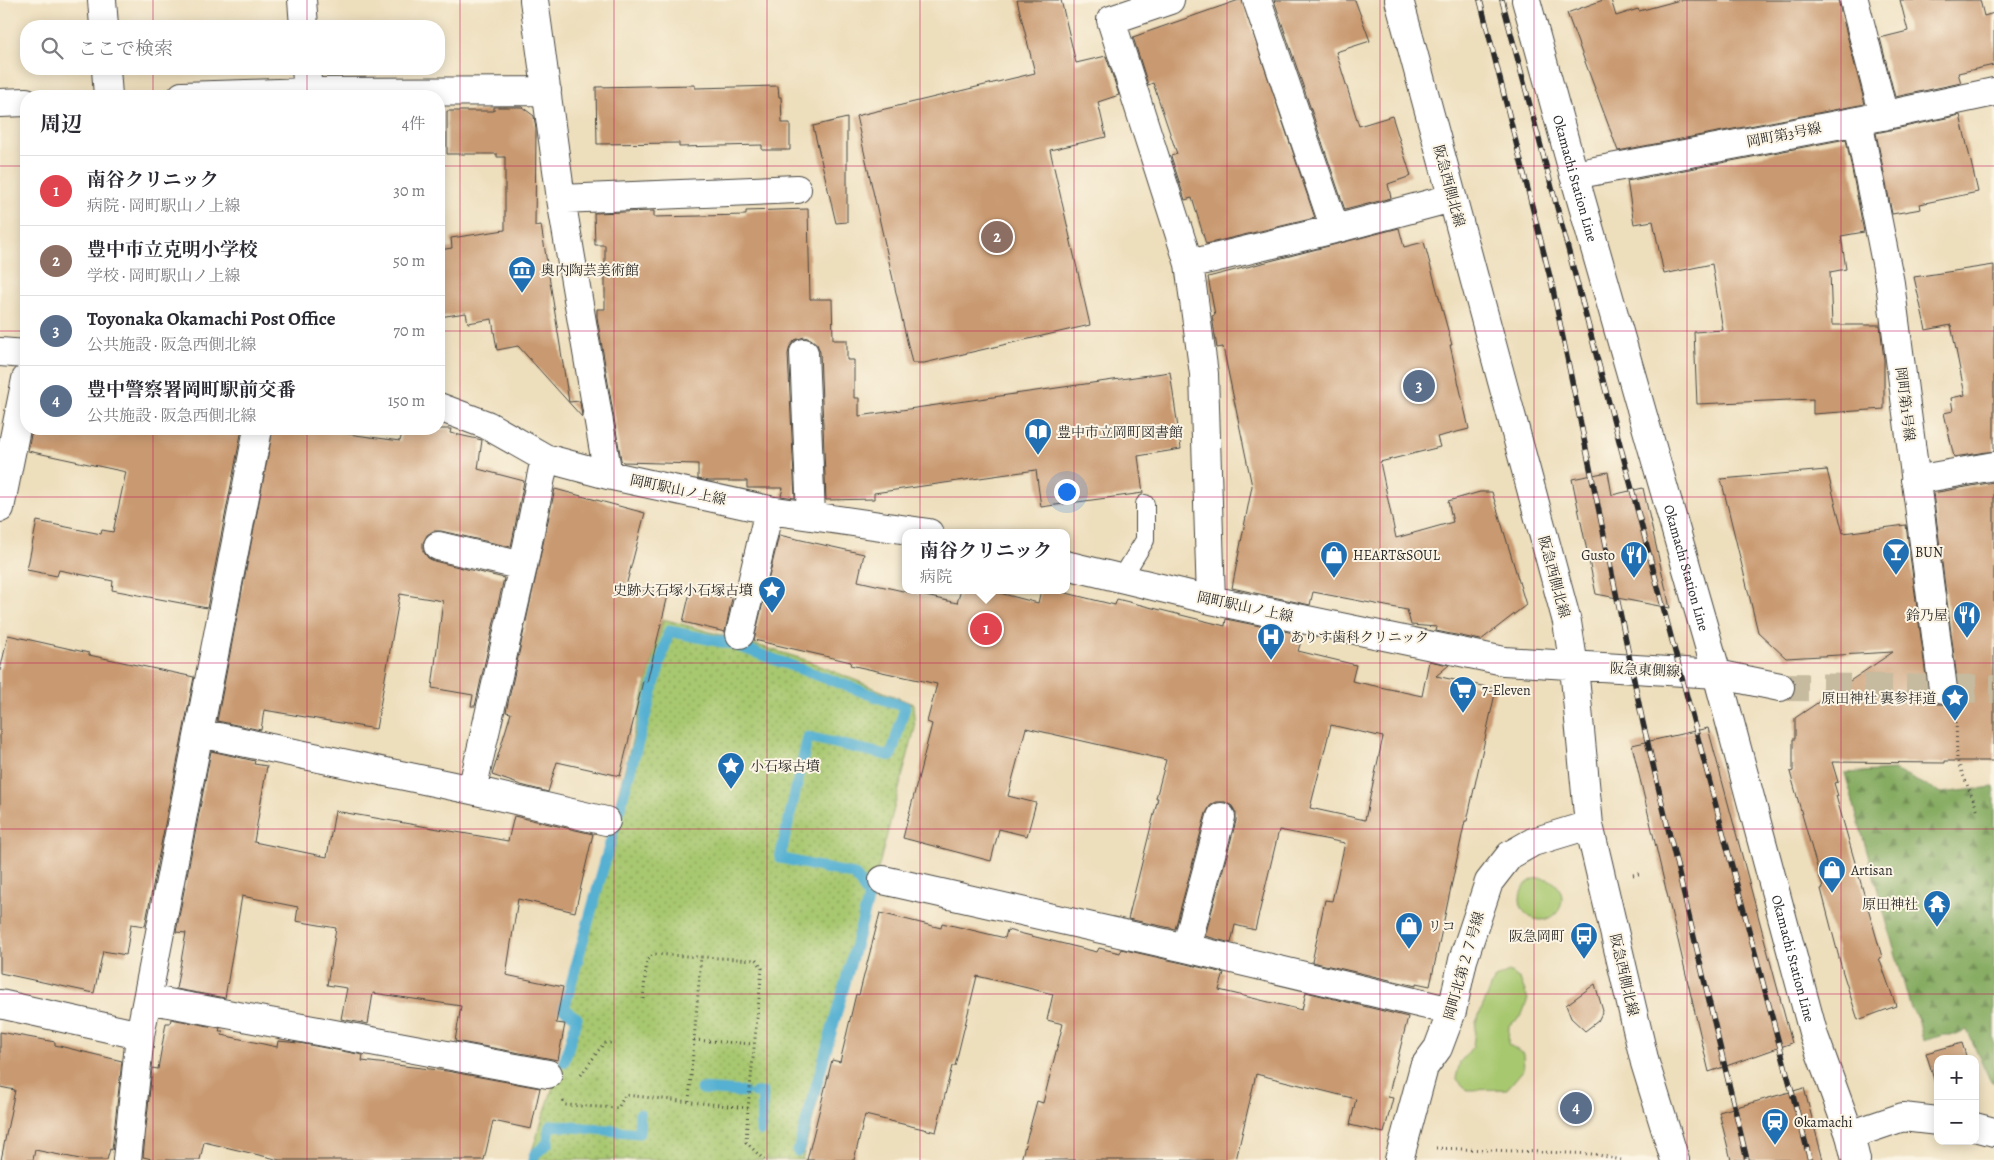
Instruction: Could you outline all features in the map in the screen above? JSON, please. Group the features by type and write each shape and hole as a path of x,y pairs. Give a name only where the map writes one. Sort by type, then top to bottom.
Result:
{"street":[{"path":"102,0 104,20"},
{"path":"302,0 304,20"},
{"path":"534,0 562,199 608,475"},
{"path":"1170,0 1111,20 1189,264 1204,374 1212,600"},
{"path":"1257,0 1335,229"},
{"name":"阪急西側北線","path":"1399,0 1567,622 1574,666 1590,825 1645,1063 1675,1160"},
{"name":"Okamachi Station Line","path":"1526,0 1574,175 1717,674 1814,1036 1853,1147"},
{"name":"岡町第1号線","path":"1854,0 1871,119 1890,283 1943,689"},
{"path":"106,75 108,90"},
{"path":"267,90 310,87 547,91"},
{"name":"岡町第3号線","path":"1574,175 1871,119 1994,92"},
{"path":"0,103 20,102"},
{"path":"562,199 797,189"},
{"path":"1189,264 1335,229 1452,198"},
{"path":"0,352 20,354"},
{"path":"804,353 811,515"},
{"path":"0,508 20,409"},
{"name":"岡町駅山ノ上線","path":"445,409 487,425 545,458 608,475 769,510 905,529"},
{"path":"127,1160 140,1035 257,435"},
{"path":"472,790 523,566 545,458"},
{"path":"1915,480 1994,466"},
{"path":"740,634 769,510"},
{"path":"438,546 523,566"},
{"name":"岡町駅山ノ上線","path":"1070,566 1212,600 1504,661 1574,666"},
{"name":"阪急東側線","path":"1574,666 1717,674 1780,687"},
{"path":"199,733 472,790 606,821"},
{"path":"1186,948 1221,817"},
{"name":"岡町北第２７号線","path":"1398,1160 1424,1067 1438,1048 1452,1011 1463,960 1489,882 1510,855 1534,842 1590,825"},
{"path":"882,880 1186,948 1452,1011"},
{"path":"147,999 548,1074"},
{"path":"0,1004 140,1035"},
{"path":"1853,1147 1903,1117 1934,1121"},
{"path":"1979,1128 1994,1132"}],"lane":[{"path":"1122,578 1145,540 1145,504"}],"path":[{"path":"1956,715 1957,760 1978,811"},
{"path":"643,999 647,960 654,954 757,960 762,968 746,1142 764,1160"},
{"path":"689,1101 701,956"},
{"path":"694,1040 754,1044"},
{"path":"577,1080 604,1043 612,1043"},
{"path":"548,1074 566,1106 618,1108 625,1095 748,1108"},
{"path":"1427,1148 1594,1154 1621,1160"}],"green space":[{"path":"663,619 806,660 913,704 915,728 802,1160 529,1160 575,1020 562,1013"},
{"name":"原田神社","path":"1894,770 1941,793 1994,787 1994,1083 1990,1080 1967,1030 1957,1035 1943,1035 1923,1041 1918,1017 1911,1009 1845,773"},
{"path":"1537,878 1545,878 1556,884 1562,899 1556,914 1545,920 1537,920 1526,914 1520,903 1520,895 1526,884"},
{"path":"1509,972 1520,979 1528,999 1521,1017 1509,1025 1508,1044 1523,1054 1524,1069 1507,1089 1467,1090 1456,1078 1460,1062 1473,1046 1476,1022 1495,978"}],"building":[{"path":"1017,0 1061,0 1076,63 1106,56 1119,95 1098,102 1106,137 1050,150 1090,325 924,363 912,363 856,116 1035,73"},
{"path":"1242,0 1315,218 1206,244 1192,198 1185,200 1171,156 1177,154 1153,83 1148,85 1133,37"},
{"path":"1274,0 1355,0 1370,41 1336,52 1359,126 1392,116 1411,176 1388,184 1391,198 1345,210"},
{"path":"1603,0 1611,0 1616,16 1680,0 1838,0 1865,104 1618,151 1567,13"},
{"path":"1900,0 1980,0 1984,16 1994,13 1994,65 1958,73 1961,83 1895,97 1880,38 1908,31"},
{"path":"695,85 695,88 778,86 779,97 781,97 782,123 790,123 790,150 762,150 762,145 679,147 679,143 597,144 596,87"},
{"path":"494,107 522,107 534,116 536,129 535,226 541,225 569,402 580,401 582,417 518,346 497,350 492,319 468,323 466,313 445,316 445,249 452,248 451,238 505,230 505,157 497,157 497,154 447,154 447,111 494,111"},
{"path":"1960,115 1978,192 1920,204 1921,209 1892,214 1876,133"},
{"path":"847,118 847,222 836,223 813,126"},
{"path":"1846,139 1864,232 1841,236 1846,269 1830,272 1832,325 1880,325 1884,360 1884,409 1813,414 1813,399 1697,404 1694,332 1723,330 1712,264 1664,274 1653,221 1634,224 1627,181"},
{"path":"808,209 810,299 832,299 833,340 847,340 847,360 854,360 854,398 859,398 859,416 1170,372 1181,449 1138,456 1143,493 1041,507 1036,470 874,493 874,499 826,500 820,352 817,344 811,339 804,337 795,340 790,346 788,354 795,498 781,496 783,488 747,488 747,481 709,481 698,479 698,464 623,462 621,460 597,317 597,309 605,309 605,245 595,245 594,213 654,211 654,217 746,215 746,211"},
{"path":"1399,228 1404,247 1424,242 1452,345 1450,345 1469,429 1437,437 1440,447 1380,462 1396,538 1453,522 1448,501 1480,492 1492,492 1526,605 1481,640 1436,631 1437,627 1411,625 1407,610 1313,592 1310,605 1232,588 1252,486 1223,347 1217,348 1212,316 1215,315 1208,277"},
{"path":"1994,265 1994,451 1954,457 1944,413 1953,411 1951,398 1965,395 1951,325 1926,330 1914,277"},
{"path":"445,429 451,429 450,433 482,440 478,469 524,481 511,547 441,531 433,531 427,535 423,543 423,551 428,558 434,561 504,578 475,706 471,706 473,695 432,688 443,601 400,594 376,729 264,710 261,730 217,721 272,435 356,435 400,441 402,435 445,435"},
{"path":"31,435 241,435 207,608 112,590 113,581 59,570 57,576 27,570 37,521 101,534 102,530 113,532 126,472 28,451"},
{"path":"1827,470 1843,533 1906,525 1928,691 1931,699 1937,704 1953,701 1958,695 1958,687 1933,493 1994,482 1994,761 1945,761 1945,763 1832,762 1838,782 1834,783 1838,796 1836,796 1882,957 1879,958 1896,1006 1858,1020 1843,973 1821,889 1823,888 1790,772 1793,771 1793,739 1795,739 1795,718 1893,652 1786,658 1758,632 1721,479"},
{"path":"1608,472 1612,495 1643,488 1670,608 1596,594 1572,479"},
{"path":"555,489 645,513 626,586 668,595 647,682 643,681 620,776 557,762 548,792 492,775 511,713 506,712"},
{"path":"779,535 864,554 858,581 902,591 902,594 916,594 957,603 960,594 1003,594 1038,603 1040,594 1070,594 1115,605 1117,599 1225,626 1226,619 1303,635 1298,651 1356,665 1352,681 1422,696 1429,661 1449,665 1436,676 1496,689 1467,821 1465,821 1430,986 1416,983 1416,986 1312,962 1325,900 1332,901 1345,843 1279,830 1255,930 1235,925 1231,943 1205,936 1236,821 1236,813 1232,806 1225,802 1216,802 1210,806 1206,813 1175,929 1128,919 1166,760 1026,728 1008,796 1036,803 1027,836 999,829 991,861 903,838 932,724 927,722 937,684 850,665 851,662 754,640","holes":["1331,725 1383,737 1365,820 1310,808"]},
{"path":"691,588 732,598 725,632 683,622"},
{"path":"8,635 89,653 89,655 194,677 145,926 131,924 126,955 103,951 94,993 0,973 0,671"},
{"path":"1708,728 1792,1043 1709,1072 1632,745"},
{"path":"211,751 255,761 254,764 267,766 254,842 327,857 335,811 508,841 514,816 593,834 575,912 518,899 506,975 563,987 556,1023 565,1024 558,1060 455,1041 461,1006 373,993 368,1024 341,1019 347,988 327,985 336,928 296,921 298,907 242,896 225,998 176,989 186,933 176,932"},
{"path":"880,913 941,928 942,923 1005,938 1007,930 1097,952 1099,948 1120,953 1121,949 1182,963 1224,973 1219,990 1302,1010 1306,992 1408,1017 1388,1097 1393,1098 1384,1133 1350,1125 1356,1099 1256,1074 1236,1160 1021,1160 1037,1101 1043,1103 1063,1024 1047,1020 1053,994 977,976 955,1066 952,1066 936,1132 865,1115 854,1160 807,1160 832,1060 840,1062 856,994 859,995"},
{"path":"1595,984 1603,1011 1598,1021 1585,1031 1571,1018 1566,1005"},
{"path":"171,1019 220,1028 219,1031 223,1031 222,1035 277,1047 278,1041 299,1043 363,1055 362,1061 447,1071 540,1088 531,1129 493,1121 484,1160 280,1160 204,1142 200,1160 156,1160 143,1157 152,1068 158,1069 166,1023 170,1023"},
{"path":"0,1032 55,1042 55,1045 122,1061 112,1150 110,1149 107,1160 85,1160 35,1150 33,1160 1,1160 15,1090 0,1087"},
{"path":"1962,1043 1966,1055 1934,1055 1934,1079 1926,1053"},
{"path":"1804,1088 1823,1160 1731,1160 1719,1112"}],"waterway":[{"path":"564,1062 577,1018 564,1009 669,631 732,644 905,707 891,756 808,737 780,858 855,875 869,897 798,1151"},
{"path":"701,1089 744,1092"},
{"path":"755,1093 763,1093 761,1131"},
{"path":"533,1160 535,1154 548,1143 549,1129 552,1125 639,1133 640,1114"}],"tunnel":[{"path":"1780,687 1994,689"}],"railway":[{"path":"1480,0 1552,285 1643,723 1747,1160"},
{"path":"1502,0 1810,1160"}],"place":[{"name":"豊中市立克明小学校","path":"997,237"},
{"name":"奥内陶芸美術館","path":"522,294"},
{"name":"Toyonaka Okamachi Post Office","path":"1419,386"},
{"name":"豊中市立岡町図書館","path":"1038,456"},
{"name":"BUN","path":"1896,576"},
{"name":"HEART&SOUL","path":"1334,579"},
{"name":"Gusto","path":"1634,579"},
{"name":"史跡大石塚小石塚古墳","path":"772,614"},
{"name":"南谷クリニック","path":"986,629"},
{"name":"鈴乃屋","path":"1967,639"},
{"name":"ありす歯科クリニック","path":"1271,661"},
{"name":"7-Eleven","path":"1463,714"},
{"name":"原田神社 裏参拝道","path":"1955,722"},
{"name":"小石塚古墳","path":"731,790"},
{"name":"Artisan","path":"1832,894"},
{"name":"原田神社","path":"1937,928"},
{"name":"リコ","path":"1409,950"},
{"name":"阪急岡町","path":"1584,960"},
{"name":"豊中警察署岡町駅前交番","path":"1576,1108"},
{"name":"Okamachi","path":"1775,1146"}]}
